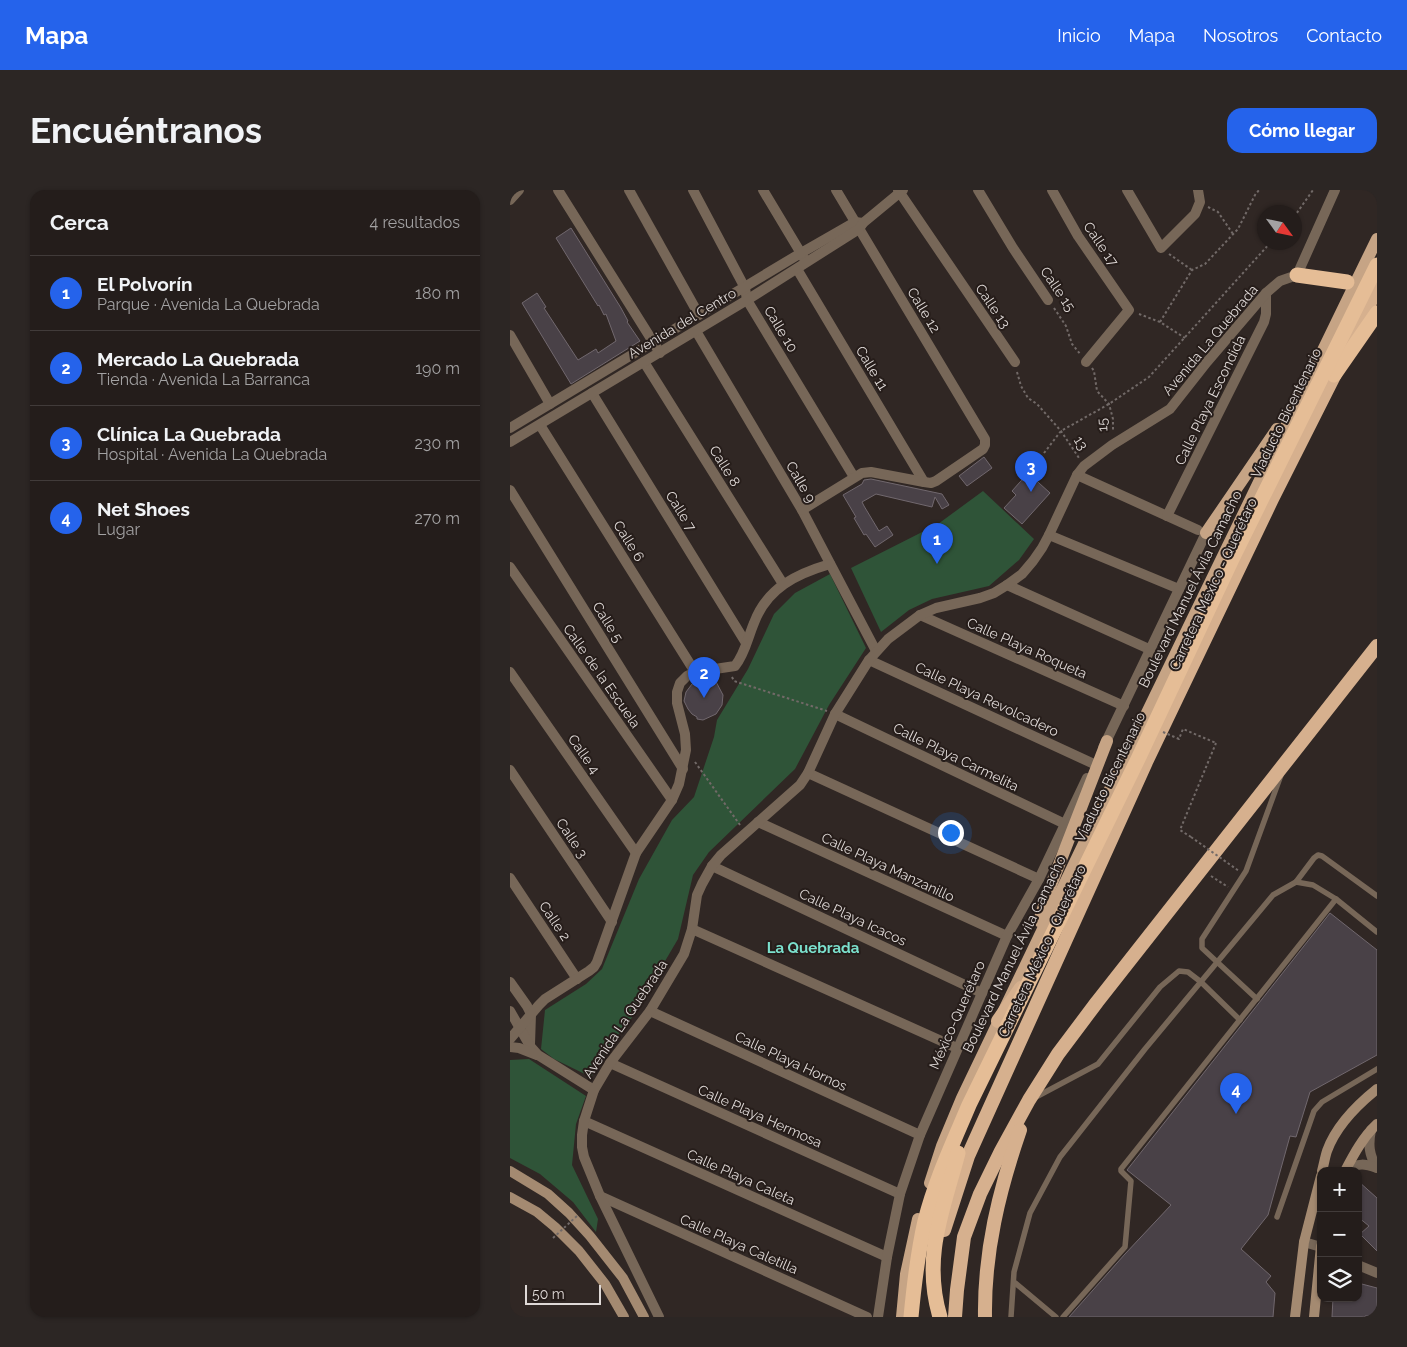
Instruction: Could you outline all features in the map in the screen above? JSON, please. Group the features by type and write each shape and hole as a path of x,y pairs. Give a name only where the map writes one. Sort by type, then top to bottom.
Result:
{"highway":[{"name":"Viaducto Bicentenario","path":"911,1317 917,1268 926,1221 936,1185 969,1105 1138,759 1236,551 1377,265"},
{"path":"1297,275 1347,282"},
{"name":"Carretera México - Querétaro","path":"932,1317 934,1283 943,1231 968,1156 1146,762 1272,499 1377,288"},
{"path":"1334,375 1377,313"},
{"path":"954,1317 964,1237 980,1194 1001,1150 1029,1100 1058,1054 1097,1002 1377,646"},
{"path":"998,1021 1091,883"},
{"path":"984,1317 984,1296 993,1224 1029,1100"},
{"path":"940,1317 934,1294 933,1280 935,1241 940,1214 969,1105"}],"main road":[{"name":"Boulevard Manuel Ávila Camacho","path":"902,1317 906,1274 917,1223 942,1146 962,1098 1377,239"},
{"path":"1202,532 1303,391"},
{"path":"1025,965 1048,893 1107,741"},
{"path":"1323,1167 1327,1150 1338,1130 1349,1115 1377,1089"},
{"path":"1348,1167 1354,1153 1374,1127"},
{"path":"510,1171 548,1194 585,1230 623,1278 644,1317"},
{"path":"1295,1317 1304,1242 1317,1192"},
{"path":"510,1197 537,1212 556,1227 579,1251 605,1284 624,1317"},
{"path":"1314,1317 1320,1257"}],"street":[{"path":"510,200 520,190"},
{"path":"558,190 660,352"},
{"path":"629,190 700,315"},
{"name":"Calle 10","path":"693,190 745,288 748,300 854,477"},
{"path":"763,190 807,262"},
{"name":"Calle 12","path":"836,190 859,225 985,439 983,449 936,481 924,482"},
{"name":"Calle 15","path":"978,190 1013,248 1048,300"},
{"name":"Calle 17","path":"1052,190 1078,236 1130,310"},
{"path":"1127,190 1161,248 1195,214 1200,202 1198,190"},
{"path":"1297,275 1335,190"},
{"name":"Avenida del Centro","path":"510,442 797,269 859,225 900,191"},
{"name":"Calle 13","path":"900,191 1014,362"},
{"name":"Avenida del Centro","path":"510,428 801,253 859,225"},
{"name":"Calle 11","path":"797,269 924,482"},
{"name":"Avenida La Quebrada","path":"659,1317 600,1196 584,1156 582,1135 584,1121 594,1090 610,1063 650,1011 684,954 692,928 697,895 712,866 721,855 795,790 808,773 835,714 876,651 888,639 920,615 936,608 994,593 1007,586 1022,574 1033,561 1049,535 1077,475 1084,466 1112,445 1170,409 1266,293 1280,281 1297,275"},
{"name":"Calle Playa Escondida","path":"1167,516 1264,322 1266,293"},
{"path":"1086,362 1130,310"},
{"name":"Calle 9","path":"696,331 802,510 876,651"},
{"path":"510,334 550,404"},
{"name":"Calle 8","path":"644,362 783,584"},
{"name":"Calle 7","path":"592,394 746,643"},
{"name":"Calle 6","path":"540,425 695,672"},
{"path":"802,510 854,477 862,474 871,472 924,482"},
{"path":"1077,475 1202,532"},
{"name":"Calle 5","path":"510,490 683,769"},
{"name":"México-Querétaro","path":"878,1317 887,1257 900,1194 920,1135 1007,936 1039,879 1124,706 1149,649 1179,589 1202,532"},
{"path":"1049,535 1179,589"},
{"path":"510,1039 545,999 594,967 636,853 672,800 680,784 686,750 685,734 677,703 677,692 680,683 687,676 695,672 735,666 741,659 757,615 766,601 783,584 794,577 808,570 830,564"},
{"name":"Calle de la Escuela","path":"510,568 672,800"},
{"path":"1007,586 1149,649"},
{"name":"Calle Playa Roqueta","path":"920,615 1124,706"},
{"name":"Calle Playa Revolcadero","path":"869,660 1094,764"},
{"name":"Calle 4","path":"510,672 636,853"},
{"name":"Calle Playa Carmelita","path":"835,714 1065,824"},
{"name":"Calle 3","path":"510,770 612,922"},
{"path":"808,773 1039,879"},
{"name":"Calle Playa Manzanillo","path":"758,822 1007,936"},
{"name":"Calle Playa Icacos","path":"712,866 982,993"},
{"name":"Calle 2","path":"510,878 577,979"},
{"path":"692,928 957,1048"},
{"path":"510,982 531,1014 530,1046"},
{"path":"510,1011 530,1046 538,1055"},
{"name":"Calle Playa Hornos","path":"650,1011 920,1135"},
{"path":"510,1047 519,1048 538,1055 594,1090"},
{"name":"Calle Playa Hermosa","path":"610,1063 900,1194"},
{"name":"Calle Playa Caleta","path":"584,1121 887,1257"},
{"path":"1374,1127 1369,1141 1370,1154 1377,1168"},
{"path":"1352,1167 1362,1164 1377,1168"},
{"name":"Calle Playa Caletilla","path":"600,1196 867,1317"},
{"path":"1304,1242 1317,1245"},
{"path":"1362,1266 1377,1274"}],"lane":[{"path":"1257,999 1202,948 1202,939 1246,871 1286,762"},
{"path":"1011,1317 1014,1272 1030,1213 1060,1157 1144,1049 1273,895 1296,882 1318,855 1377,896"},
{"path":"1296,882 1313,885 1336,899 1377,932"},
{"path":"1063,1317 1125,1247 1131,1181 1121,1169 1336,899"},
{"path":"1029,1100 1098,1064 1160,986 1179,971 1188,972 1240,1020"},
{"path":"1276,1217 1314,1111 1322,1102 1377,1069"},
{"path":"1014,1282 1056,1317"}],"path":[{"path":"1160,322 1192,270 1205,264 1238,229 1259,190"},
{"path":"1302,206 1313,190"},
{"path":"1200,202 1218,212 1233,234"},
{"path":"1161,248 1192,270"},
{"path":"1044,453 1061,431 1108,404 1149,377 1264,250"},
{"name":"Calle 15","path":"1048,300 1066,326 1072,344 1094,371 1097,391 1108,404"},
{"path":"1130,310 1160,322 1185,338"},
{"path":"1014,362 1021,386 1028,398 1037,404 1061,431"},
{"name":"15","path":"1108,404 1114,419 1112,445"},
{"name":"13","path":"1061,431 1084,466"},
{"path":"727,668 734,681 835,714"},
{"path":"1131,719 1147,725"},
{"path":"1163,732 1179,739 1183,729 1216,743 1180,830 1240,871"},
{"path":"686,750 746,833"},
{"path":"1202,869 1228,887"},
{"path":"554,1238 578,1215"}],"green space":[{"path":"983,491 1034,539 1019,560 989,586 932,599 909,610 881,632 851,568 938,524"},
{"path":"830,574 866,648 829,705 795,769 709,852 693,875 678,939 631,1019 618,1035 591,1077 554,1059 541,1049 545,1010 586,984 602,969 639,879 672,820 694,797 714,737 717,720 748,669 774,614 795,593"},
{"path":"529,1059 586,1096 576,1124 572,1165 598,1219 596,1232 573,1202 540,1174 510,1158 510,1060"}],"building":[{"path":"571,228 640,341 571,384 522,303 537,293 546,307 544,308 578,360 596,349 598,353 616,341 606,314 604,315 598,306 556,238"},
{"path":"984,457 992,468 967,486 959,476"},
{"path":"1028,473 1050,493 1022,524 1004,508 1016,495 1012,491"},
{"path":"871,479 942,494 949,505 942,509 935,497 932,507 876,494 862,502 879,531 887,526 893,535 875,547 866,534 864,535 843,495 862,484 864,480"},
{"path":"713,676 723,695 722,705 716,714 703,720 697,719 684,701 686,692 698,680 710,681"},
{"path":"1330,913 1377,950 1377,1055 1310,1092 1296,1137 1290,1136 1268,1215 1241,1249 1271,1276 1266,1282 1275,1293 1273,1317 1069,1317 1171,1205 1127,1170"},
{"path":"1362,1185 1377,1198 1377,1251 1362,1236 1362,1232 1369,1226 1362,1220"},
{"path":"1362,1284 1377,1288 1377,1316 1332,1317 1333,1302 1362,1302"}],"place":[{"name":"Clínica La Quebrada","path":"1031,492"},
{"name":"El Polvorín","path":"937,564"},
{"name":"Mercado La Quebrada","path":"704,698"},
{"name":"Net Shoes","path":"1236,1114"}],"district":[{"name":"La Quebrada","path":"813,948"}]}
